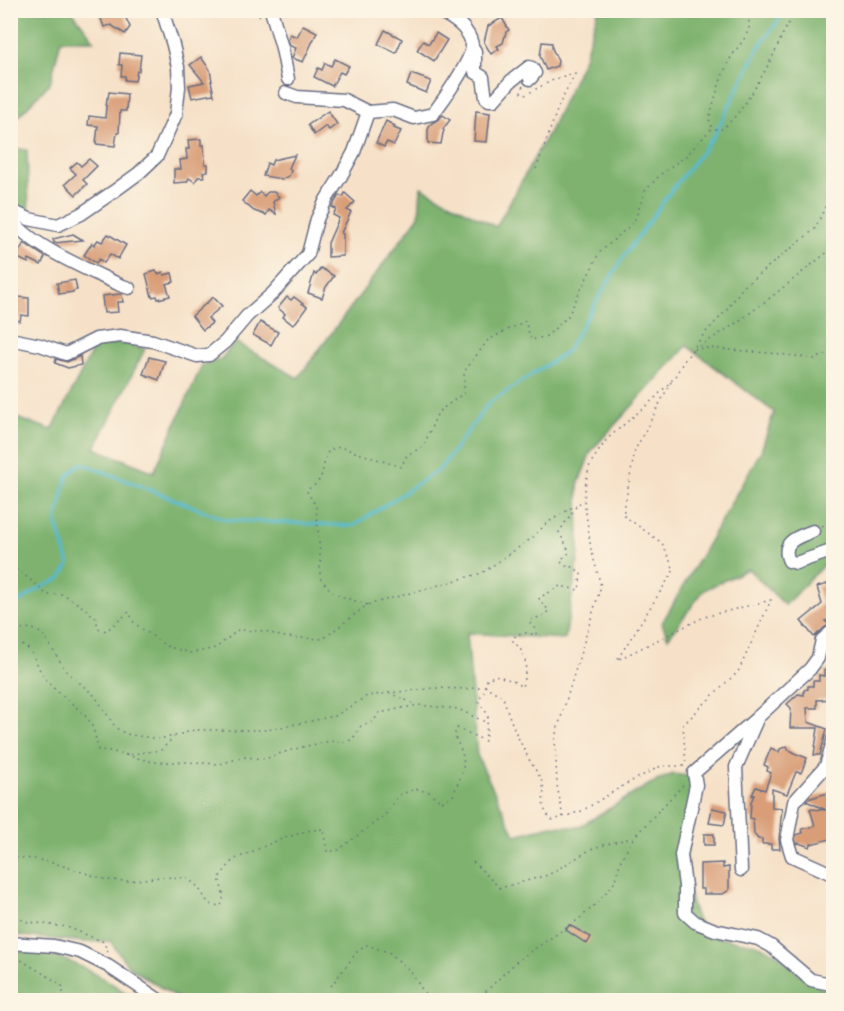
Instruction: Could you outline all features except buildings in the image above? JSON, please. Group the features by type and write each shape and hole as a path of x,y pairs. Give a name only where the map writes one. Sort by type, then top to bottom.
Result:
{"street":[{"path":"13,211 29,219 58,225 81,214 113,192 157,156 176,114 179,87 178,67 162,10"},
{"path":"271,10 288,79"},
{"path":"438,10 458,22 468,33 475,51 475,72 483,77 486,98 494,100 511,81 529,67 535,72 530,79"},
{"path":"285,93 344,100 368,112 393,110 414,118 433,114 449,93 472,47"},
{"path":"10,339 40,345 66,354 96,339 120,336 153,341 197,356 209,355 225,342 247,316 273,293 308,255 317,219 354,152 368,112"},
{"path":"13,211 14,222 21,231 43,246 129,288"},
{"path":"813,531 790,542 786,549 789,561 796,563 834,550"},
{"path":"834,633 830,633 822,640 818,658 810,669 758,717 690,770 696,785 681,855 685,886 685,913 695,922 758,939 771,946 811,980 826,983 834,981"},
{"path":"741,870 736,767 758,717"},
{"path":"834,738 826,766 794,802 787,840 792,856 834,875"},
{"path":"10,943 54,946 80,952 108,966 159,1000"}],"path":[{"path":"712,128 709,119 721,77 747,34 749,25 744,10"},
{"path":"712,128 720,130 739,111 772,58 783,33 794,17 806,10"},
{"path":"530,79 521,90 521,93 525,95 566,75 575,74 559,105 535,172"},
{"path":"367,605 334,594 320,578 316,506 306,490 316,486 323,474 324,461 329,450 340,447 401,467 407,455 423,447 438,412 464,393 464,372 488,340 525,321 531,340 546,336 568,316 599,253 634,222 645,191 661,174 687,155 712,128"},
{"path":"477,1000 518,960 579,919 614,883 621,860 634,837 690,770 683,725 738,672 771,600 704,617 617,660 674,570 662,543 623,515 635,450 684,361 704,334 743,287 814,229 834,188"},
{"path":"693,350 739,321 834,247"},
{"path":"693,350 708,348 815,359 834,351"},
{"path":"563,818 557,785 555,737 601,586 591,549 584,500 590,464 607,439 656,398 674,378"},
{"path":"10,571 18,570 47,595 63,594 96,618 98,628 106,630 129,612 134,623 166,646 191,653 216,648 238,630 265,631 283,637 322,639 367,605 482,573 532,538 547,523 584,500"},
{"path":"10,857 46,862 107,880 188,878 198,887 209,904 221,906 224,896 219,878 233,860 306,831 323,829 327,851 337,851 385,815 399,795 416,789 429,792 441,802 453,796 464,766 463,752 454,736 457,728 485,741 488,717 478,700 484,693 487,680 495,675 513,681 522,687 526,667 523,654 512,640 517,634 536,635 536,630 528,622 534,618 543,617 549,610 539,598 560,586 579,590 581,574 574,567 566,566 561,562 569,553 559,532 577,505"},
{"path":"813,531 834,520"},
{"path":"10,632 31,628 43,634 66,671 95,696 116,728 126,734 157,739 194,730 267,730 335,716 367,696 435,688 467,689 485,686 503,697 512,725 543,783 542,799 547,815 553,820 582,811 624,785 661,766 690,770"},
{"path":"10,644 24,646 31,653 42,675 53,689 66,697 89,720 98,750 153,762 219,764 244,757 265,759 302,747 331,741 352,740 361,726 372,722 379,713 418,705"},
{"path":"389,693 418,705 458,709 483,721 488,717"},
{"path":"124,755 161,750 175,736"},
{"path":"473,862 500,888 548,875 593,848 634,837"},
{"path":"10,915 28,921 67,927 104,942 109,957 108,966"},
{"path":"331,986 357,952 367,945 390,953 410,971 429,1000"},
{"path":"10,954 62,985 64,1000"}],"green space":[{"path":"11,10 72,11 94,40 61,40 50,83 11,124"},
{"path":"598,11 833,11 833,555 785,605 748,569 704,590 668,638 662,623 761,451 774,412 687,346 591,451 578,485 579,554 565,639 467,633 477,755 515,835 552,826 579,827 650,784 673,774 689,776 693,789 686,854 688,891 697,919 707,935 757,944 777,954 801,975 823,989 833,989 833,1000 180,1000 129,967 110,941 84,942 11,935 11,416 52,430 95,345 123,343 145,349 95,448 154,472 202,365 221,359 235,342 298,378 419,216 421,187 496,227 553,124 584,58"},
{"path":"11,148 27,150 29,213 11,206"},
{"path":"11,950 44,954 72,963 101,977 137,1000 11,1000"}],"waterway":[{"path":"10,605 60,579 69,565 56,521 67,477 81,463 227,520 353,526 440,469 489,403 566,352 622,259 714,136 760,45 786,10"}]}
